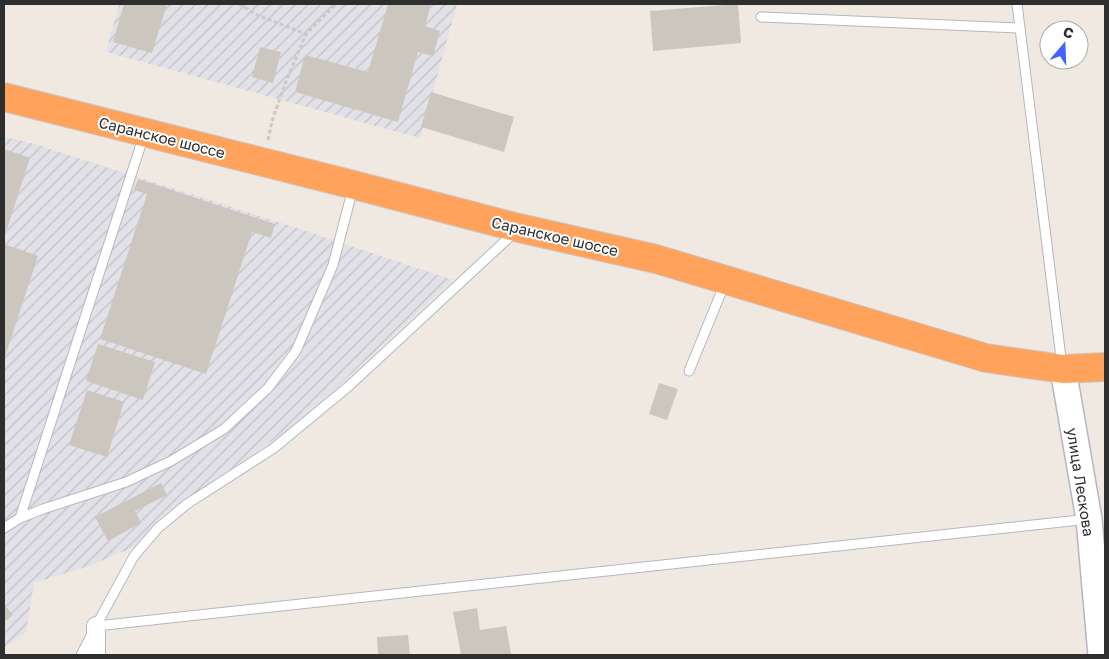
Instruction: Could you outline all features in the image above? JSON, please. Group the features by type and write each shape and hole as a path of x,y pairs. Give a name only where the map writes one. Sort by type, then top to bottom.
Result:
{"highway":[{"name":"Саранское шоссе","path":"4,97 519,228 656,259 986,358 1063,369 1105,367"}],"street":[{"name":"улица Лескова","path":"1063,369 1089,519 1101,655"},
{"path":"96,626 96,655"}],"lane":[{"path":"1017,4 1063,369"},
{"path":"761,17 1020,28"},
{"path":"20,518 145,132"},
{"path":"4,528 20,518 126,482 171,461 224,429 268,388 296,351 333,265 354,185"},
{"path":"81,655 134,556 158,528 187,504 274,448 334,399 519,228"},
{"path":"689,371 726,280"},
{"path":"96,626 1089,519"}],"path":[{"path":"240,4 257,15 306,34"},
{"path":"263,162 272,121 286,81 306,34 336,4"}],"shaded area":[{"path":"119,4 457,4 420,138 106,52"},
{"path":"4,137 31,143 453,280 296,425 161,516 139,545 89,566 34,583 26,632 4,648"}],"building":[{"path":"124,4 167,4 152,53 113,42"},
{"path":"388,4 431,4 425,26 440,31 433,56 418,52 398,122 295,92 305,55 368,72"},
{"path":"738,4 741,43 653,51 650,11"},
{"path":"260,47 281,52 273,83 252,77"},
{"path":"431,92 514,117 504,152 421,127"},
{"path":"4,149 30,158 4,238"},
{"path":"138,179 275,224 271,238 252,232 206,374 100,339 147,194 134,190"},
{"path":"4,244 38,256 4,360"},
{"path":"98,344 155,362 143,400 86,381"},
{"path":"659,383 678,389 667,420 649,414"},
{"path":"87,390 124,402 107,457 69,445"},
{"path":"161,483 167,495 135,511 141,523 108,541 95,517"},
{"path":"4,604 13,615 4,622"},
{"path":"477,608 480,630 506,626 511,654 461,655 453,612"},
{"path":"408,635 410,655 378,655 377,637"}]}
